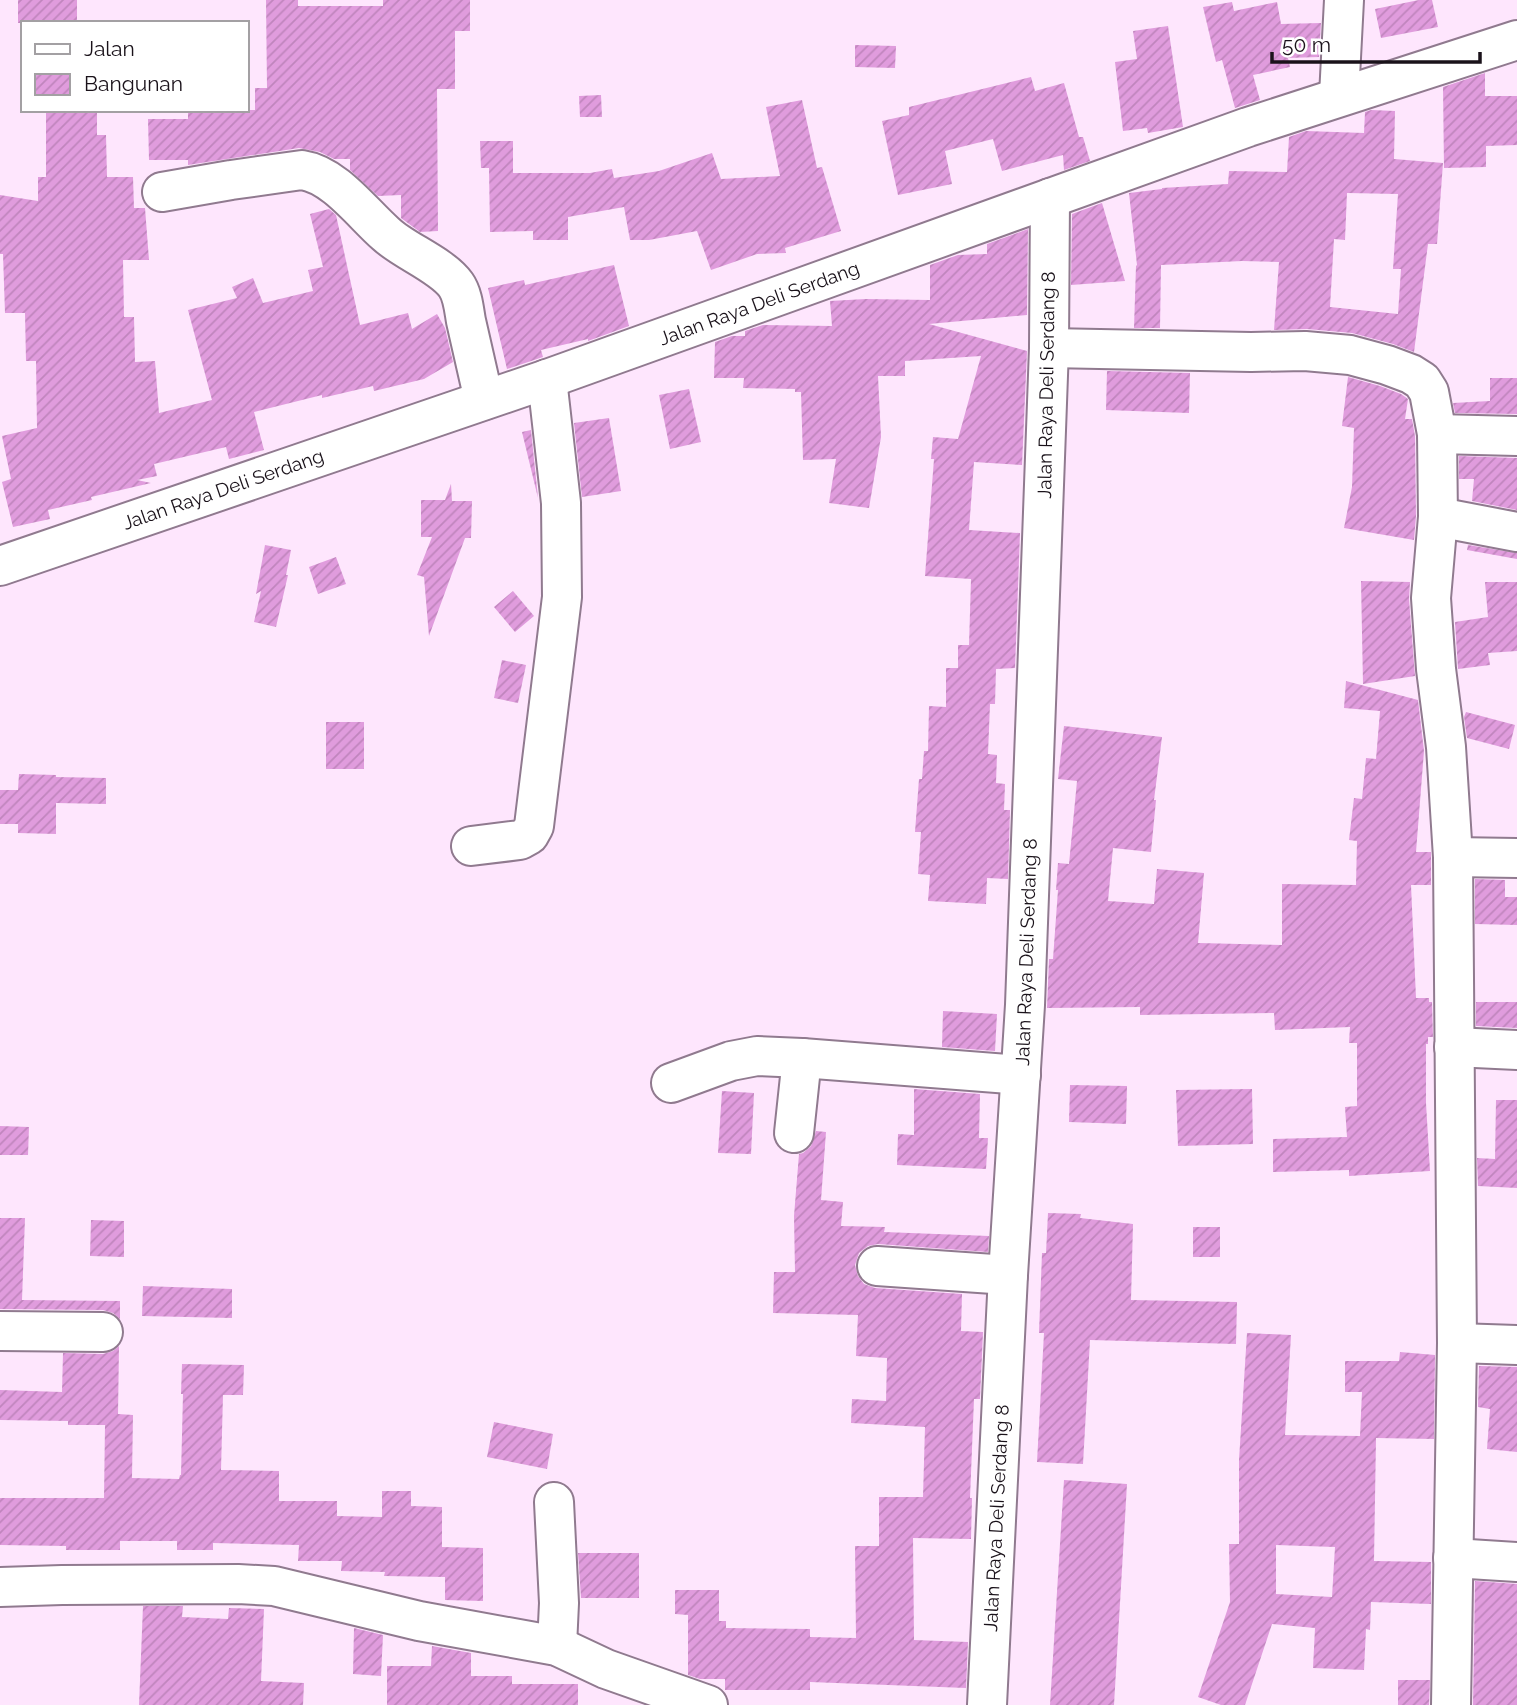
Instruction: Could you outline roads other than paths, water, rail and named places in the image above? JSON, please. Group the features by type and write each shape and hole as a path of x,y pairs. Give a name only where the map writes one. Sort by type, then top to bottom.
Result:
{"street":[{"path":"1339,96 1344,0"},
{"name":"Jalan Raya Deli Serdang","path":"0,566 547,379 1339,96 1517,40"},
{"path":"162,192 302,170 335,186 387,235 454,282 458,288 484,400"},
{"name":"Jalan Raya Deli Serdang 8","path":"987,1705 1021,1075 1049,348 1050,198"},
{"path":"1049,348 1350,355 1411,374 1422,381 1429,392 1437,434 1438,517 1431,598 1436,669 1446,747 1452,857 1457,1343 1451,1705"},
{"path":"471,846 520,839 529,835 534,826 562,597 561,503 547,379"},
{"path":"1437,434 1517,436"},
{"path":"1438,517 1517,532"},
{"path":"1452,857 1517,858"},
{"path":"1454,1047 1517,1050"},
{"path":"671,1083 731,1061 757,1056 1021,1075"},
{"path":"794,1133 802,1058"},
{"path":"877,1266 1009,1275"},
{"path":"0,1331 103,1332"},
{"path":"1457,1343 1517,1345"},
{"path":"554,1502 559,1603 557,1646"},
{"path":"1454,1558 1517,1562"},
{"path":"0,1587 238,1584 274,1586 419,1621 557,1646 607,1669 708,1705"}]}
